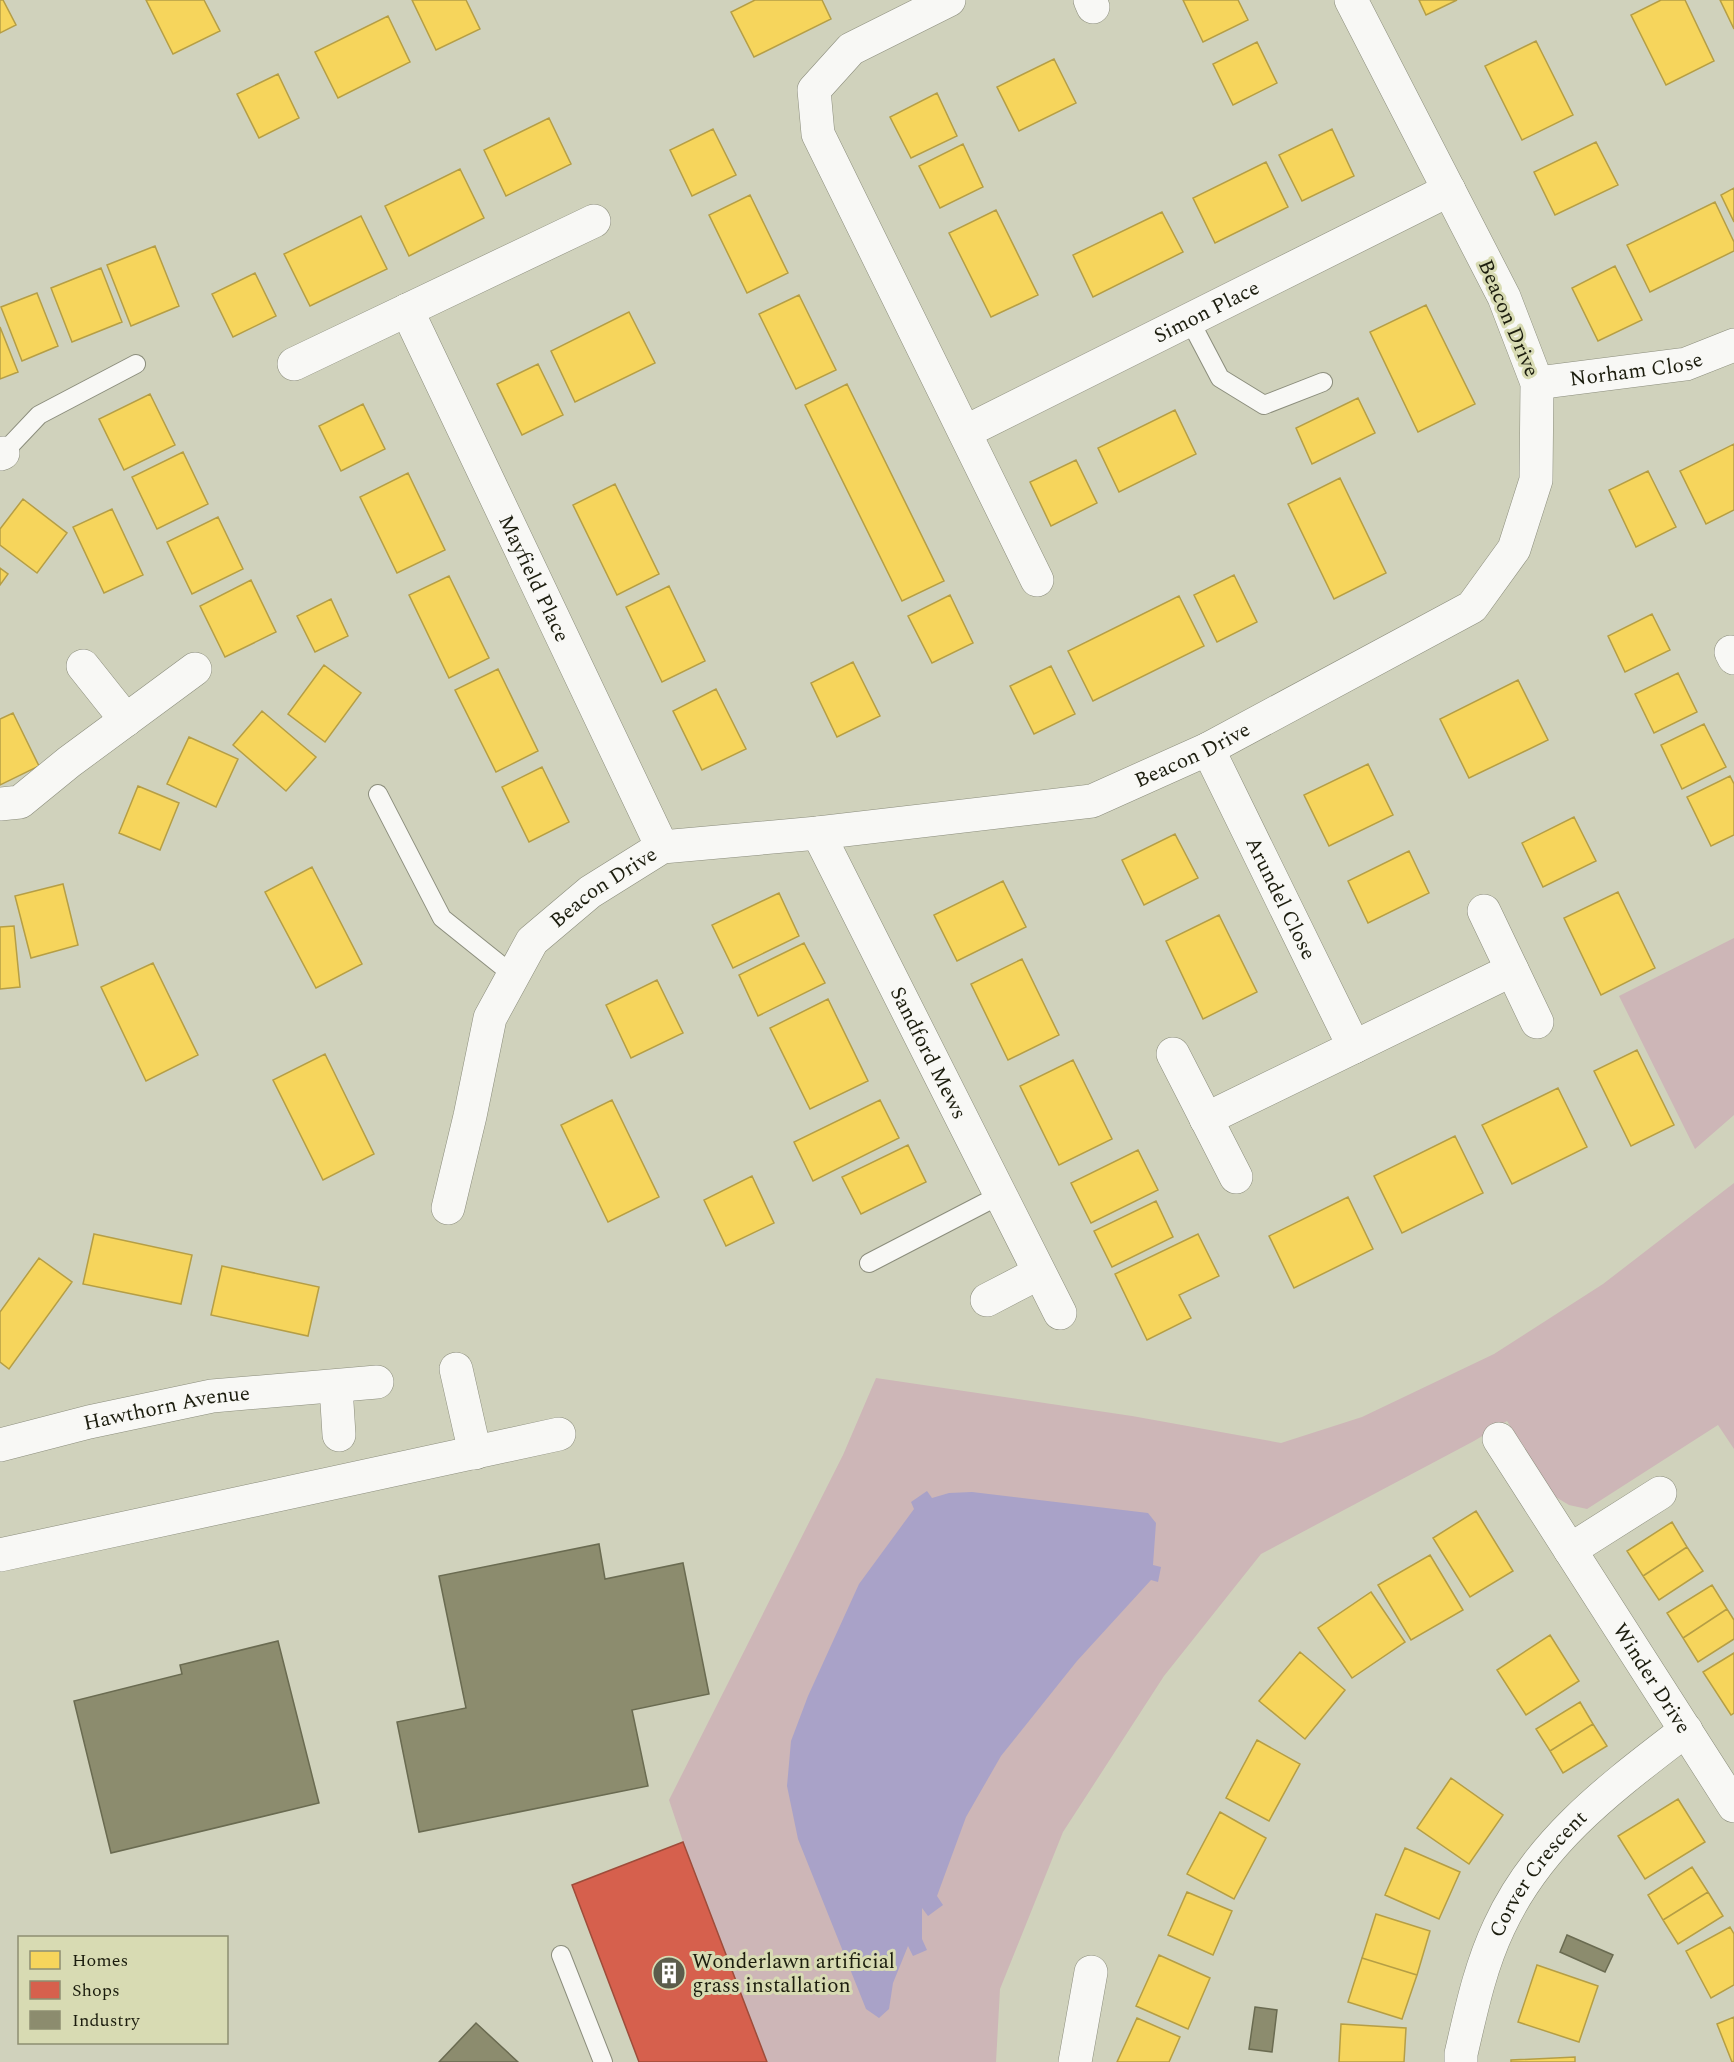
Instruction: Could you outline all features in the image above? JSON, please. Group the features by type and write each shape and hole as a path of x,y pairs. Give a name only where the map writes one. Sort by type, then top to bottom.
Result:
{"street":[{"path":"949,0 852,50 814,90 818,134 1037,580"},
{"name":"Beacon Drive","path":"448,1208 490,1018 532,941 590,892 663,848 818,833 1092,801 1208,749 1472,607 1514,549 1536,480 1538,383 1504,297 1351,0"},
{"name":"Simon Place","path":"965,432 1449,190"},
{"path":"294,364 594,221"},
{"name":"Mayfield Place","path":"407,310 663,848"},
{"name":"Norham Close","path":"1538,383 1686,364 1734,345"},
{"path":"83,666 126,720"},
{"path":"0,804 20,802 69,762 195,669"},
{"name":"Arundel Close","path":"1208,749 1354,1047"},
{"name":"Sandford Mews","path":"818,833 1060,1313"},
{"path":"1484,911 1537,1022"},
{"path":"1206,1119 1512,970"},
{"path":"1173,1054 1236,1178"},
{"path":"987,1300 1039,1273"},
{"path":"456,1370 475,1453"},
{"name":"Hawthorn Avenue","path":"0,1445 89,1422 212,1396 377,1382"},
{"path":"336,1387 339,1435"},
{"path":"0,1555 559,1434"},
{"name":"Winder Drive","path":"1499,1439 1734,1806"},
{"path":"1570,1550 1660,1493"},
{"name":"Corver Crescent","path":"1461,2062 1479,1978 1499,1926 1529,1874 1561,1834 1607,1791 1686,1730"},
{"path":"1075,2062 1091,1972"}],"lane":[{"path":"1189,319 1220,378 1264,405 1323,382"},
{"path":"2,454 39,415 136,364"},
{"path":"378,794 442,918 513,975"},
{"path":"869,1263 1000,1195"},
{"path":"561,1955 603,2062"}],"shaded area":[{"path":"1734,938 1734,1115 1695,1149 1619,996"},
{"path":"1734,1183 1734,1449 1718,1425 1587,1509 1569,1505 1554,1496 1507,1421 1474,1441 1261,1554 1164,1676 1063,1832 1000,1989 996,2062 767,2062 669,1800 843,1455 876,1378 1132,1416 1281,1443 1362,1417 1494,1354 1603,1284"},
{"path":"927,1491 932,1498 949,1493 972,1492 1148,1513 1156,1523 1153,1565 1161,1567 1158,1582 1151,1580 1077,1661 1001,1756 966,1817 937,1896 943,1905 928,1916 922,1908 922,1939 927,1950 913,1956 908,1946 893,1983 889,2009 879,2018 866,2009 798,1839 787,1786 791,1741 808,1696 859,1584 914,1509 911,1502"}],"building: Homes":[{"path":"0,0 3,0 16,25 0,33"},
{"path":"146,0 204,0 220,31 173,54"},
{"path":"412,0 466,0 480,29 436,50"},
{"path":"755,0 822,0 831,19 754,57 731,12"},
{"path":"1183,0 1238,0 1248,20 1203,42"},
{"path":"1419,0 1457,0 1426,15"},
{"path":"1661,0 1685,0 1714,61 1666,85 1631,15"},
{"path":"1720,0 1734,0 1734,29"},
{"path":"388,16 410,62 338,98 315,52"},
{"path":"1536,41 1573,115 1522,140 1485,66"},
{"path":"1257,42 1277,83 1233,105 1213,64"},
{"path":"1054,59 1076,103 1019,131 997,87"},
{"path":"278,74 299,118 259,138 237,94"},
{"path":"937,93 957,136 911,158 890,117"},
{"path":"549,118 571,164 506,196 484,150"},
{"path":"713,129 736,175 692,196 670,150"},
{"path":"1332,129 1354,176 1302,201 1279,155"},
{"path":"1596,142 1618,185 1555,215 1534,172"},
{"path":"963,144 983,187 940,208 919,166"},
{"path":"1266,162 1288,207 1215,243 1193,198"},
{"path":"460,169 484,218 409,256 385,206"},
{"path":"1734,188 1734,222 1721,195"},
{"path":"750,195 788,273 747,293 709,215"},
{"path":"1715,202 1734,242 1734,251 1650,292 1627,245"},
{"path":"996,210 1038,295 991,317 949,233"},
{"path":"1162,212 1183,252 1093,297 1073,255"},
{"path":"361,216 387,269 310,306 284,254"},
{"path":"155,246 179,306 131,326 107,265"},
{"path":"1615,266 1642,320 1598,341 1572,288"},
{"path":"101,268 122,322 72,342 51,288"},
{"path":"255,273 276,316 233,337 212,294"},
{"path":"37,293 58,346 22,361 1,307"},
{"path":"799,295 836,370 796,389 759,314"},
{"path":"1426,305 1475,404 1418,432 1370,332"},
{"path":"629,312 655,363 575,402 551,351"},
{"path":"0,327 18,372 0,379"},
{"path":"538,364 563,415 522,435 497,384"},
{"path":"847,384 944,581 902,601 805,405"},
{"path":"150,394 175,445 124,470 99,419"},
{"path":"1358,398 1375,433 1312,464 1296,428"},
{"path":"363,404 385,449 341,471 319,426"},
{"path":"1175,410 1196,454 1119,492 1098,448"},
{"path":"1734,444 1734,510 1706,524 1680,471"},
{"path":"183,452 208,504 157,529 132,477"},
{"path":"1076,460 1097,503 1051,526 1030,482"},
{"path":"1648,471 1676,527 1636,547 1609,490"},
{"path":"408,473 445,550 397,573 360,497"},
{"path":"1340,478 1386,573 1334,599 1288,504"},
{"path":"615,484 659,574 617,595 573,505"},
{"path":"23,499 67,533 37,573 0,545 0,529"},
{"path":"112,509 143,575 104,593 73,527"},
{"path":"218,517 243,569 192,594 167,542"},
{"path":"0,568 8,574 0,585"},
{"path":"1234,575 1257,622 1217,642 1194,595"},
{"path":"449,576 489,658 449,678 409,595"},
{"path":"251,580 276,632 225,657 200,606"},
{"path":"669,586 705,661 662,682 626,607"},
{"path":"950,595 973,643 932,663 908,616"},
{"path":"1179,596 1204,646 1093,701 1068,651"},
{"path":"331,599 348,636 315,652 297,616"},
{"path":"1652,614 1670,650 1625,672 1608,636"},
{"path":"853,662 880,716 837,737 811,683"},
{"path":"324,665 361,693 325,742 288,714"},
{"path":"1051,666 1075,714 1034,734 1010,686"},
{"path":"498,669 538,751 496,772 455,690"},
{"path":"1678,673 1697,712 1654,733 1635,694"},
{"path":"1518,680 1548,740 1469,778 1440,719"},
{"path":"716,689 746,749 702,770 673,711"},
{"path":"262,711 316,757 286,791 233,745"},
{"path":"13,713 39,766 0,785 0,719"},
{"path":"1704,724 1726,767 1682,789 1661,745"},
{"path":"189,737 238,759 216,807 167,784"},
{"path":"1368,764 1393,815 1329,846 1304,795"},
{"path":"542,767 569,822 529,842 502,787"},
{"path":"1730,776 1734,784 1734,835 1711,846 1687,797"},
{"path":"138,786 179,803 160,850 119,833"},
{"path":"1574,817 1596,861 1543,887 1522,843"},
{"path":"1175,834 1198,878 1144,905 1122,860"},
{"path":"1409,851 1429,893 1368,923 1348,881"},
{"path":"312,867 362,964 316,988 265,892"},
{"path":"1003,881 1026,927 957,961 934,915"},
{"path":"63,884 78,945 31,958 15,896"},
{"path":"1618,892 1655,968 1601,995 1564,918"},
{"path":"779,893 799,936 733,968 712,925"},
{"path":"1219,915 1257,992 1203,1019 1166,941"},
{"path":"14,926 20,987 0,989 0,927"},
{"path":"804,943 825,983 758,1016 739,975"},
{"path":"1022,959 1059,1035 1008,1060 971,984"},
{"path":"153,963 198,1055 146,1081 101,987"},
{"path":"657,980 683,1033 631,1058 606,1005"},
{"path":"828,999 868,1081 810,1109 770,1028"},
{"path":"1637,1050 1674,1125 1631,1146 1594,1071"},
{"path":"325,1054 374,1154 323,1180 273,1080"},
{"path":"1073,1060 1112,1139 1059,1165 1020,1086"},
{"path":"1558,1088 1587,1147 1512,1184 1482,1125"},
{"path":"612,1100 659,1197 608,1222 561,1125"},
{"path":"880,1100 899,1138 813,1181 794,1142"},
{"path":"1455,1136 1483,1193 1402,1233 1374,1176"},
{"path":"908,1145 926,1182 861,1214 842,1177"},
{"path":"1138,1150 1158,1190 1091,1223 1071,1183"},
{"path":"752,1176 774,1223 726,1246 704,1200"},
{"path":"1348,1197 1373,1249 1294,1288 1269,1236"},
{"path":"1156,1201 1173,1237 1112,1267 1094,1231"},
{"path":"94,1234 192,1255 181,1304 83,1284"},
{"path":"1198,1234 1219,1276 1179,1295 1191,1318 1147,1340 1115,1274"},
{"path":"39,1258 72,1282 9,1369 0,1362 0,1312"},
{"path":"222,1266 319,1287 308,1336 211,1315"},
{"path":"1476,1511 1513,1571 1470,1597 1433,1538"},
{"path":"1672,1522 1687,1547 1643,1576 1627,1551"},
{"path":"1687,1547 1703,1571 1659,1600 1643,1576"},
{"path":"1430,1555 1463,1610 1411,1640 1378,1585"},
{"path":"1712,1585 1727,1609 1683,1638 1667,1613"},
{"path":"1371,1592 1405,1642 1352,1678 1318,1628"},
{"path":"1727,1609 1734,1620 1734,1639 1698,1662 1683,1638"},
{"path":"1550,1635 1579,1681 1526,1715 1497,1670"},
{"path":"1300,1652 1345,1690 1305,1739 1259,1701"},
{"path":"1734,1653 1734,1713 1731,1715 1703,1672"},
{"path":"1580,1702 1593,1724 1550,1751 1536,1729"},
{"path":"1593,1724 1607,1746 1563,1773 1550,1751"},
{"path":"1257,1740 1300,1764 1269,1821 1226,1798"},
{"path":"1451,1778 1503,1815 1469,1864 1417,1828"},
{"path":"1678,1799 1705,1842 1645,1879 1618,1836"},
{"path":"1220,1812 1266,1838 1234,1899 1187,1874"},
{"path":"1405,1848 1460,1872 1439,1919 1385,1895"},
{"path":"1692,1867 1708,1892 1663,1920 1648,1895"},
{"path":"1187,1892 1232,1911 1213,1955 1168,1935"},
{"path":"1708,1892 1723,1916 1678,1944 1663,1920"},
{"path":"1376,1914 1430,1931 1417,1975 1362,1958"},
{"path":"1730,1927 1734,1934 1734,1985 1711,1998 1686,1951"},
{"path":"1159,1955 1210,1978 1188,2029 1136,2006"},
{"path":"1362,1958 1417,1975 1402,2019 1348,2002"},
{"path":"1537,1965 1598,1986 1579,2042 1518,2022"},
{"path":"1734,2017 1734,2062 1732,2062 1717,2024"},
{"path":"1137,2018 1180,2037 1169,2062 1117,2062"},
{"path":"1341,2024 1406,2028 1404,2062 1339,2062"},
{"path":"1575,2057 1575,2062 1511,2062 1511,2060"}],"building: Shops":[{"name":"Wonderlawn artificial grass installation","path":"683,1842 767,2062 639,2062 572,1885"}],"building: Industry":[{"path":"599,1544 605,1579 683,1563 709,1694 632,1710 648,1786 419,1832 397,1722 466,1708 439,1576"},
{"path":"278,1641 319,1803 111,1853 74,1701 182,1674 180,1665"},
{"path":"1567,1935 1613,1955 1605,1972 1560,1952"},
{"path":"1255,2007 1277,2010 1272,2052 1249,2049"},
{"path":"476,2023 518,2062 439,2062"}],"place":[{"name":"Wonderlawn artificial grass installation","path":"669,1973"}]}
